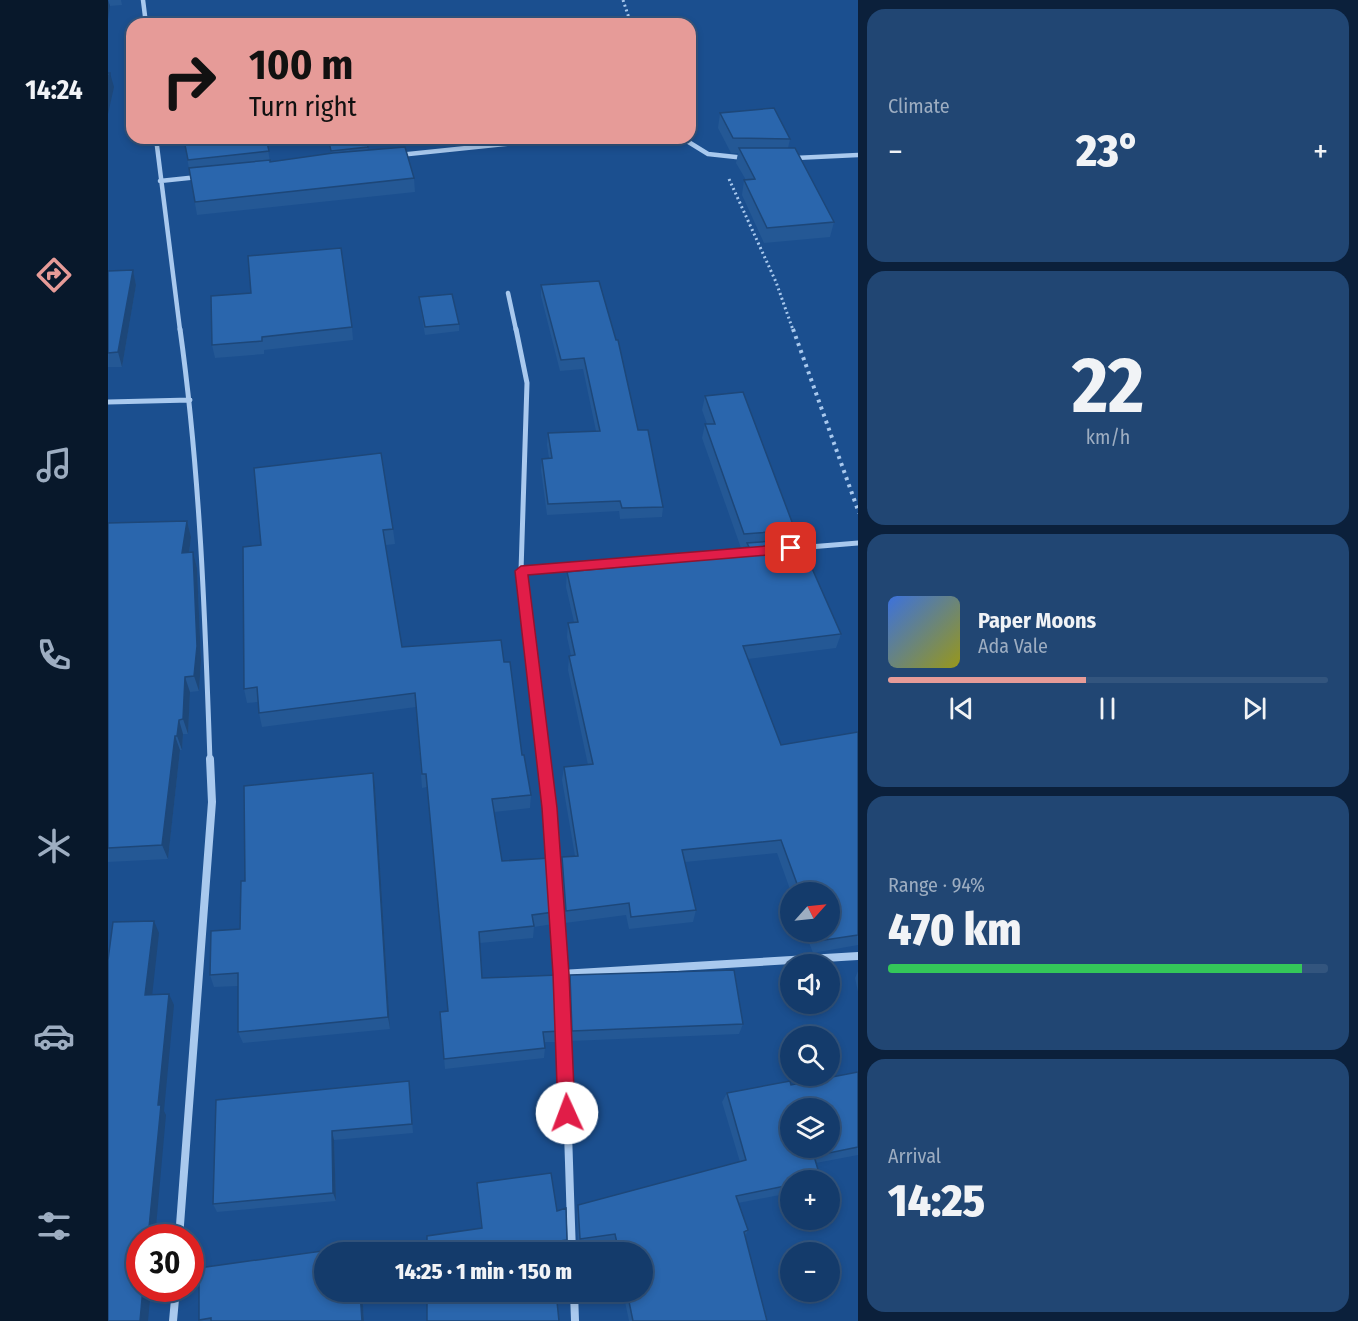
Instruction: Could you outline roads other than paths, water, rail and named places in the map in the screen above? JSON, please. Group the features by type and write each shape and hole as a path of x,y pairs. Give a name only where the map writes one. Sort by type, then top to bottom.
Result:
{"street":[{"path":"143,0 145,18"},
{"path":"157,144 190,400 201,524 212,802 180,1224"},
{"path":"397,156 508,144"},
{"path":"692,144 708,153 726,157 755,158"},
{"path":"786,158 858,155"},
{"path":"160,181 207,176"},
{"path":"508,293 527,384 521,571 543,741 561,974 572,1242"},
{"path":"108,402 190,400"},
{"path":"789,549 858,543"},
{"path":"521,571 707,555"},
{"path":"561,974 858,956"},
{"path":"173,1321 175,1302"},
{"path":"574,1302 575,1321"}]}
